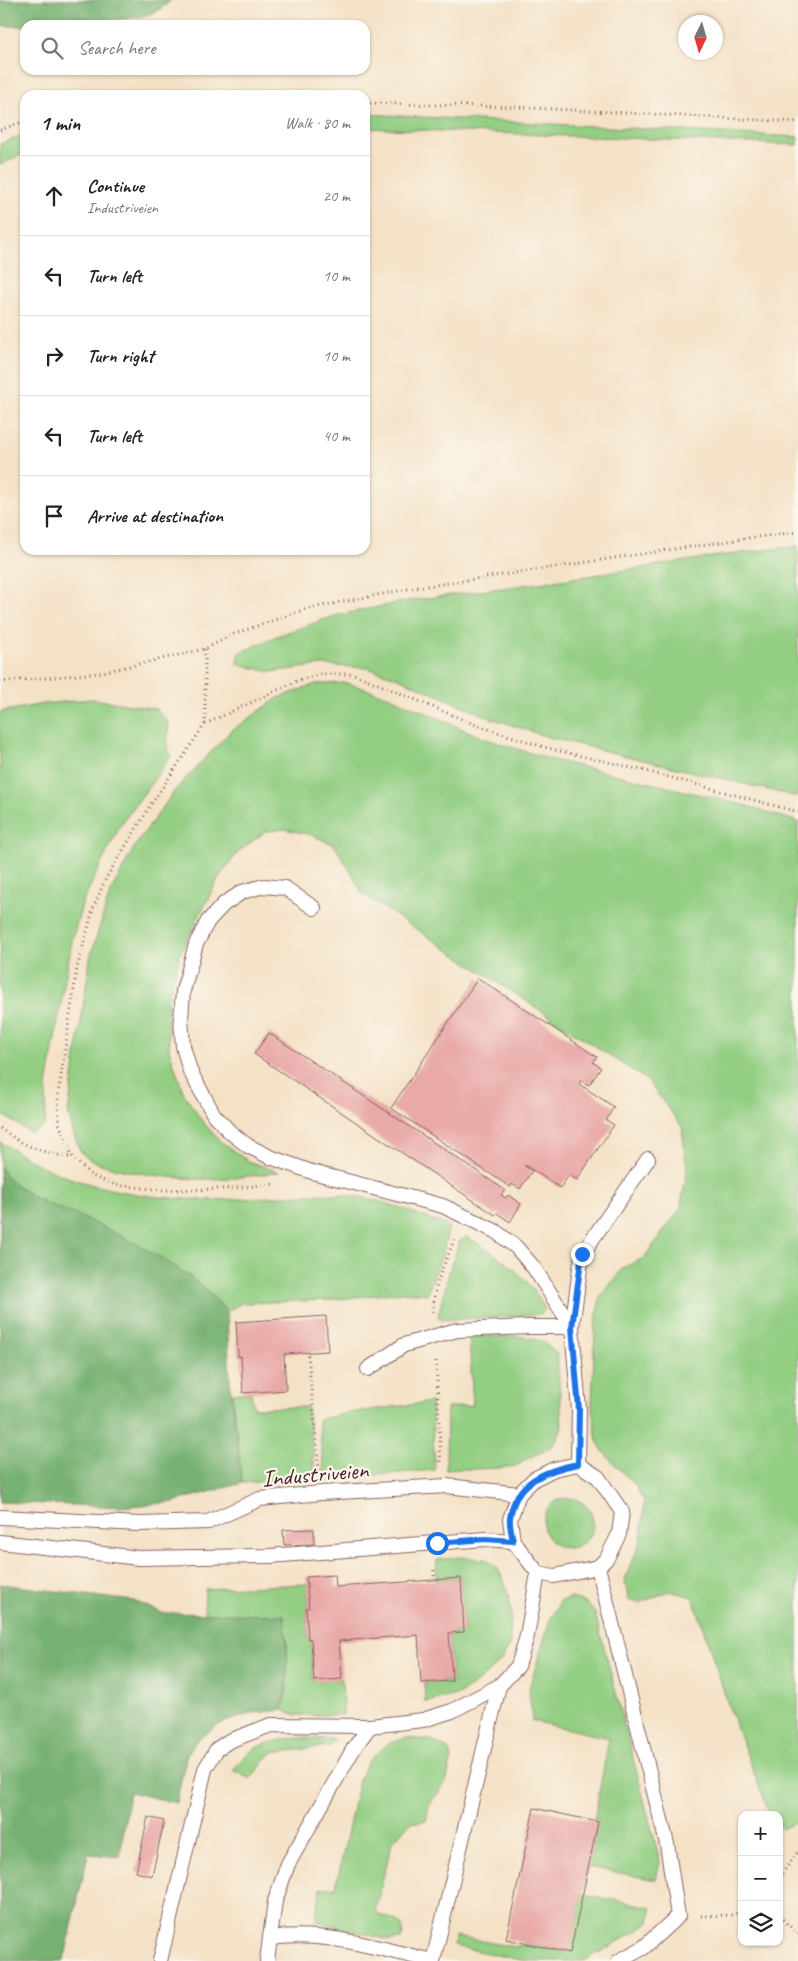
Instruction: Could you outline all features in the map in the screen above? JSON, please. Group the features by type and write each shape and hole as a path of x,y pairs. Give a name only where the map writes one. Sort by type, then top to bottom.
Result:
{"lane":[{"path":"314,908 285,888 264,886 242,892 224,904 208,921 196,944 183,991 181,1019 183,1046 190,1071 214,1115 230,1132 248,1146 270,1157 312,1172 443,1206 496,1231 516,1247 534,1268 572,1327"},
{"path":"578,1464 579,1410 572,1327 582,1254 648,1159"},
{"path":"368,1369 404,1345 457,1330 572,1327"},
{"path":"578,1464 598,1477 622,1512 619,1534 607,1558 598,1567 554,1576 538,1572 513,1541 510,1518 519,1494 534,1479 554,1469 578,1464"},
{"name":"Industriveien","path":"0,1517 139,1524 208,1522 260,1499 321,1493 447,1486 519,1494"},
{"path":"0,1542 139,1558 270,1556 485,1539 513,1541"},
{"path":"598,1567 667,1844 678,1916 643,1948 619,1961"},
{"path":"160,1961 205,1768 217,1749 229,1740 271,1726 370,1726 423,1720 452,1711 499,1686 518,1666 527,1636 538,1572"},
{"path":"270,1938 291,1935 330,1938 433,1961 499,1686"},
{"path":"267,1961 275,1902 288,1864 354,1748 370,1726"}],"path":[{"path":"370,103 514,107 798,122"},
{"path":"0,130 20,123"},
{"path":"0,682 99,673 205,649 234,634 306,609 446,584 798,532"},
{"path":"205,649 205,724"},
{"path":"312,1172 270,1185 224,1189 162,1190 116,1185 92,1176 73,1158 59,1123 58,1096 77,968 94,906 106,878 136,828 205,724 297,680 320,674 354,674 476,725 547,748 659,774 798,812"},
{"path":"0,1128 11,1137 44,1153 73,1158"},
{"path":"308,1355 321,1493"},
{"path":"783,1873 798,1852"},
{"path":"678,1916 731,1915 738,1912"},
{"path":"783,1920 798,1934"}],"green space":[{"path":"0,0 171,0 150,14 126,19 20,20 20,26 0,26"},
{"path":"370,114 798,137 798,145 370,128"},
{"path":"20,136 20,155 0,165 0,144"},
{"path":"798,546 798,797 551,738 488,717 396,677 367,668 323,665 270,672 238,664 239,653 277,636 334,616 407,601"},
{"path":"347,683 390,697 486,739 549,759 740,804 798,822 798,1821 783,1828 783,1811 768,1811 730,1710 693,1597 670,1591 638,1603 628,1600 625,1579 641,1540 644,1502 635,1485 604,1453 597,1441 592,1406 595,1327 600,1297 623,1268 644,1258 680,1209 687,1172 682,1127 648,1081 363,894 334,845 312,835 284,829 266,831 239,851 219,877 180,954 168,998 169,1050 184,1094 202,1121 221,1142 248,1161 279,1172 206,1179 153,1175 102,1165 82,1153 77,1144 68,1113 90,958 110,893 135,846 176,789 231,731 278,698 316,684"},
{"path":"93,699 157,709 169,724 167,745 171,756 120,826 83,901 72,941 59,1014 47,1086 45,1125 31,1133 0,1113 0,712 43,704"},
{"path":"0,1142 58,1174 109,1189 152,1196 196,1200 335,1194 366,1198 408,1210 449,1226 443,1253 427,1294 402,1292 328,1300 242,1303 227,1311 205,1289 159,1257 82,1218 41,1202 8,1179 0,1167"},
{"path":"0,1167 17,1186 27,1193 147,1249 178,1268 208,1292 227,1311 230,1383 242,1483 173,1502 120,1507 0,1502"},
{"path":"467,1237 512,1267 530,1285 545,1309 542,1313 441,1320 438,1316 451,1265 460,1241"},
{"path":"518,1336 535,1339 550,1347 557,1354 562,1425 560,1433 550,1447 517,1465 498,1468 446,1470 447,1408 473,1405 469,1337"},
{"path":"232,1393 251,1393 254,1408 307,1407 316,1479 242,1483"},
{"path":"431,1402 435,1470 325,1479 318,1420 347,1413"},
{"path":"573,1498 586,1505 592,1513 592,1533 586,1541 578,1547 563,1548 550,1541 544,1533 543,1518 550,1505 558,1499"},
{"path":"462,1557 485,1559 498,1568 506,1586 511,1608 510,1644 502,1660 477,1683 458,1695 425,1702 424,1683 452,1681 449,1633 464,1632 461,1578 436,1580 437,1560"},
{"path":"0,1584 134,1601 163,1613 284,1615 287,1662 283,1710 252,1713 218,1725 196,1741 187,1754 176,1803 129,1792 120,1857 88,1854 64,1961 0,1961"},
{"path":"307,1584 309,1608 306,1608 308,1639 311,1639 313,1680 342,1679 343,1715 295,1715 283,1710 287,1690 287,1639 204,1615 205,1589"},
{"path":"571,1598 584,1603 595,1613 660,1861 656,1880 588,1867 598,1822 594,1821 609,1738 532,1721 529,1689 550,1620 560,1601"},
{"path":"294,1738 333,1739 335,1741 330,1746 271,1753 250,1779 233,1770 246,1755 259,1746"},
{"path":"406,1738 431,1740 447,1748 452,1758 446,1782 429,1805 426,1821 410,1823 392,1842 375,1911 399,1923 403,1932 401,1939 389,1940 315,1921 321,1888 336,1887 359,1779 368,1761 388,1744"},
{"path":"582,1894 652,1907 649,1921 642,1928 584,1961 525,1961 454,1946 455,1936 514,1947 525,1944 569,1953"}],"building":[{"path":"478,978 597,1057 593,1062 601,1068 589,1085 581,1080 579,1084 614,1107 606,1120 614,1125 577,1180 569,1175 560,1188 525,1165 532,1171 520,1189 512,1184 510,1187 391,1108"},
{"path":"269,1033 505,1190 501,1195 506,1198 508,1195 521,1204 510,1222 497,1213 495,1215 254,1054"},
{"path":"326,1316 328,1351 284,1354 286,1390 243,1393 241,1356 238,1357 236,1322"},
{"path":"314,1529 314,1544 284,1545 283,1530"},
{"path":"335,1575 336,1587 461,1578 464,1632 449,1633 452,1681 421,1683 418,1635 339,1641 342,1679 314,1681 311,1639 308,1639 306,1608 309,1608 306,1577"},
{"path":"534,1808 598,1822 570,1953 506,1939"},
{"path":"148,1817 164,1821 152,1876 136,1872"}],"route":[{"path":"437,1543 485,1539 513,1541 510,1518 519,1494 534,1479 554,1469 578,1464 579,1410 572,1327 582,1254"}]}
